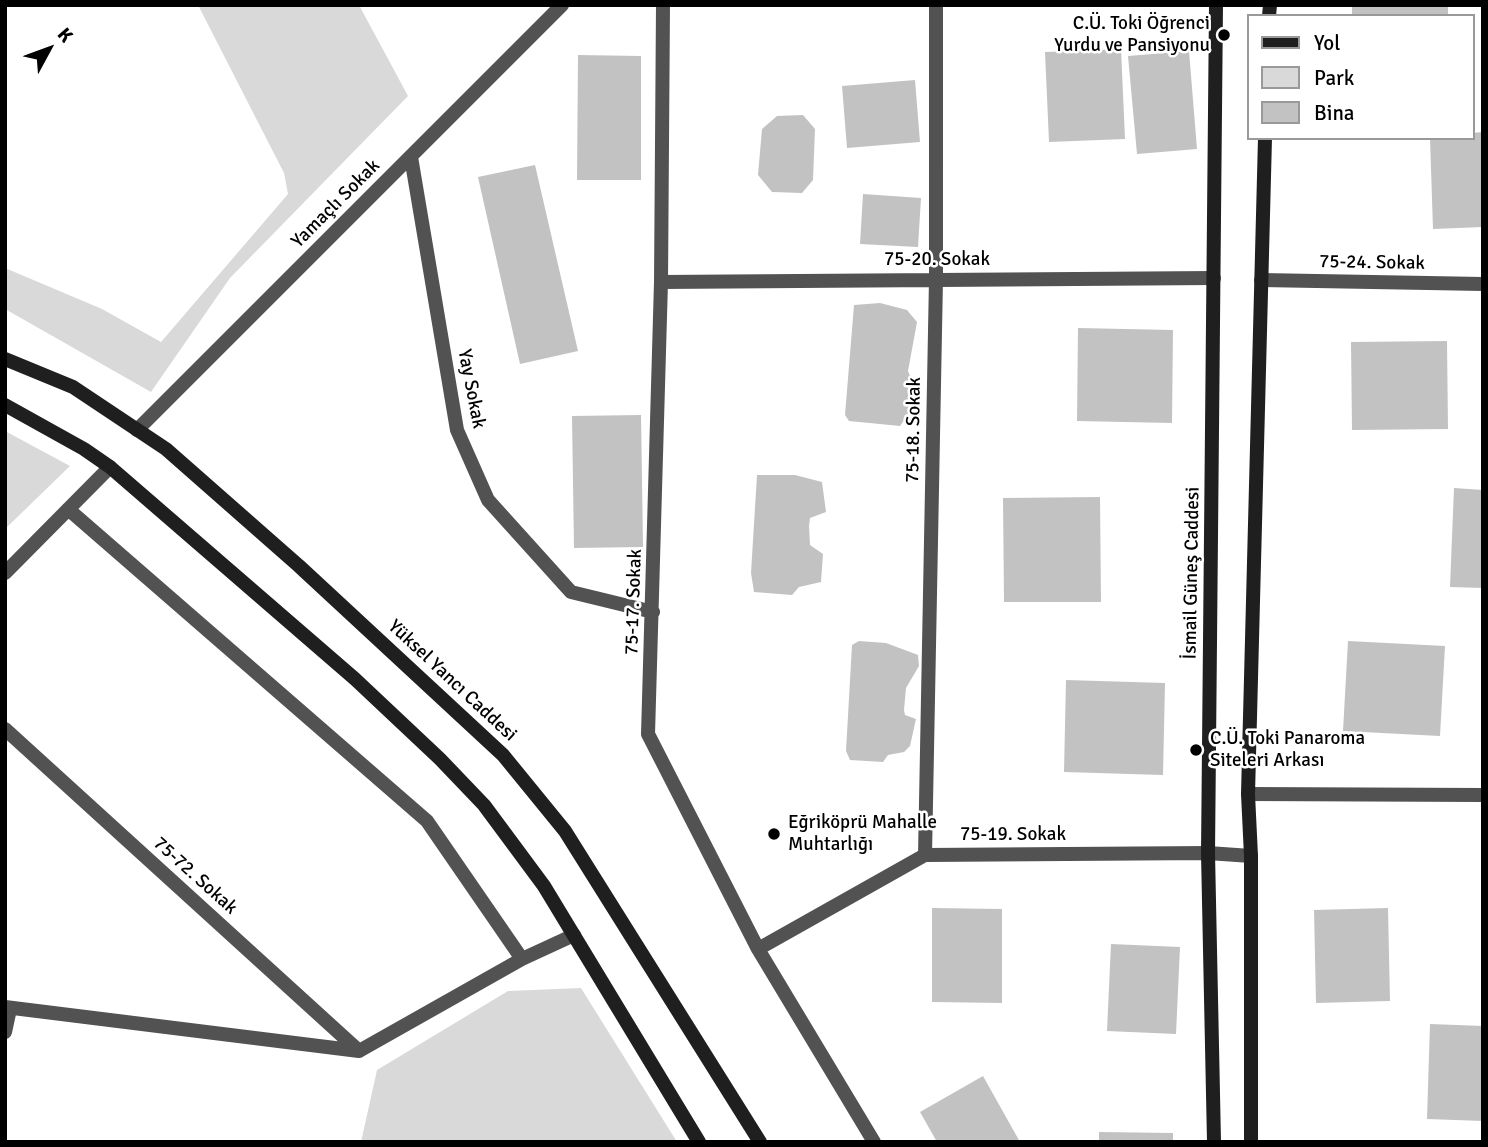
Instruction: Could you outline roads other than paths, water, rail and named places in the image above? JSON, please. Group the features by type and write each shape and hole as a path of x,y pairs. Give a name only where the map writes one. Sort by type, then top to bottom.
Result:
{"street":[{"name":"Yamaçlı Sokak","path":"138,430 562,5"},
{"name":"75-17. Sokak","path":"663,5 661,282 648,733 758,949 874,1142"},
{"name":"75-18. Sokak","path":"925,855 936,279 936,5"},
{"name":"İsmail Güneş Caddesi","path":"1214,1142 1208,853 1216,5"},
{"path":"1251,1142 1251,856 1248,794 1265,140"},
{"name":"Yay Sokak","path":"411,157 457,430 488,500 571,592 653,612"},
{"name":"75-20. Sokak","path":"661,282 1214,278"},
{"name":"75-24. Sokak","path":"1261,280 1483,284"},
{"name":"Yüksel Yancı Caddesi","path":"5,359 73,387 166,449 299,566 503,755 565,831 760,1142"},
{"path":"5,405 84,449 110,467 355,679 440,759 484,805 544,886 699,1142"},
{"path":"5,573 110,467"},
{"path":"68,509 427,821 522,959"},
{"name":"75-72. Sokak","path":"5,729 359,1051"},
{"path":"1248,794 1483,795"},
{"name":"75-19. Sokak","path":"758,949 925,855 1208,853 1251,856"},
{"path":"5,1032 8,1008 359,1051 522,959 574,935"}],"place":[{"name":"C.Ü. Toki Öğrenci Yurdu ve Pansiyonu","path":"1224,35"},
{"name":"C.Ü. Toki Panaroma Siteleri Arkası","path":"1196,750"},
{"name":"Eğriköprü Mahalle Muhtarlığı","path":"774,834"}]}
